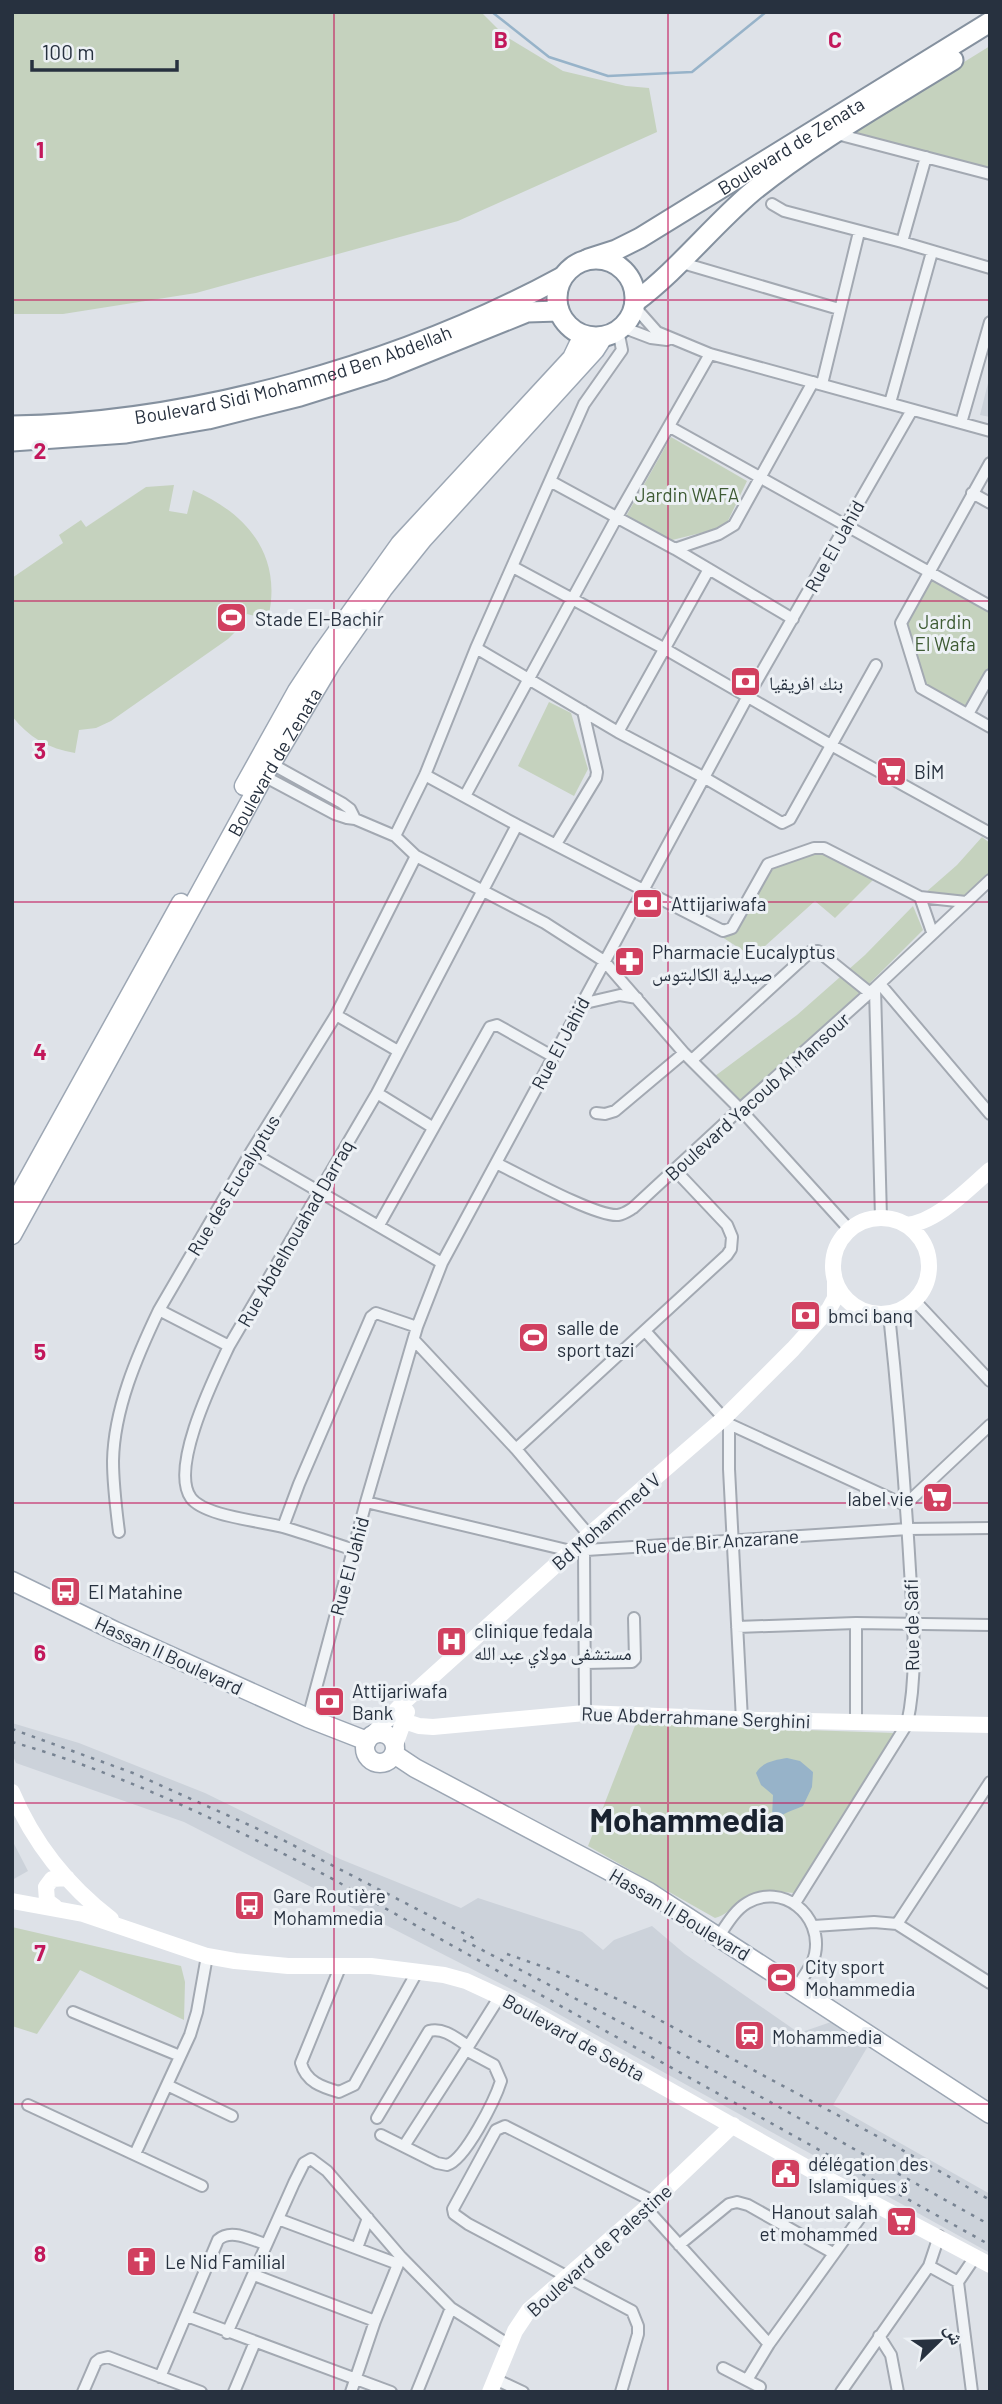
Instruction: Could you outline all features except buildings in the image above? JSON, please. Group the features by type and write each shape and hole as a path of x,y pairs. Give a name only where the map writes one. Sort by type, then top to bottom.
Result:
{"highway":[{"name":"Boulevard de Zenata","path":"588,259 616,250 649,232 990,23"},
{"name":"Boulevard de Zenata","path":"635,304 751,193 789,164 990,38"},
{"path":"600,258 612,262 622,268 630,278 635,304 632,314 615,331 583,335 572,329 559,311 558,288 562,277 573,265 588,259 600,258"},
{"name":"Boulevard Sidi Mohammed Ben Abdellah","path":"15,434 126,433 218,408 393,352 520,299 562,277"},
{"name":"Boulevard Sidi Mohammed Ben Abdellah","path":"218,408 300,396 383,370 527,312 559,311"}],"main road":[{"name":"Boulevard de Zenata","path":"284,728 383,589 423,539 595,349 615,331"},
{"name":"Boulevard de Zenata","path":"12,1208 284,728 322,653 400,544 572,358 583,335"},
{"name":"Boulevard de Zenata","path":"12,1235 262,767"},
{"name":"Hassan II Boulevard","path":"12,1581 115,1631 308,1718 370,1738"},
{"path":"387,1734 395,1749 387,1761 376,1762 368,1756 366,1751 370,1738 387,1734"},
{"name":"Hassan II Boulevard","path":"395,1749 415,1768 649,1892 990,2114"}],"street":[{"path":"837,134 990,174"},
{"path":"902,242 926,157"},
{"path":"772,204 784,211 990,268"},
{"path":"676,549 719,534 734,525 818,383 859,232"},
{"path":"890,403 932,251"},
{"path":"679,262 839,309"},
{"path":"635,304 652,328 710,354 990,431"},
{"path":"961,423 990,322"},
{"path":"615,331 677,341"},
{"path":"395,836 425,775 476,648 584,404 622,350 622,343 615,331"},
{"path":"465,796 710,354"},
{"name":"Rue El Jahid","path":"308,1718 366,1502 417,1327 442,1263 748,696 912,410"},
{"path":"670,427 990,606"},
{"path":"990,463 901,623 921,688 990,727"},
{"path":"551,481 676,549 793,619"},
{"path":"972,493 990,503"},
{"path":"513,567 665,649 831,746 990,833"},
{"path":"618,732 709,569"},
{"path":"476,648 618,732 782,823 790,819 876,665"},
{"path":"968,715 990,675"},
{"path":"556,844 597,772 583,711"},
{"path":"262,767 335,814 355,819 395,836 416,856 545,923 604,961 688,1057 740,1109 849,1229"},
{"path":"425,775 723,931 732,928 768,864 814,849 824,848 920,897 966,902"},
{"name":"Rue Abdelhouahad Darraq","path":"354,1550 283,1527 218,1512 192,1500 185,1474 191,1440 229,1346 377,1093 517,825"},
{"name":"Rue des Eucalyptus","path":"119,1532 113,1489 116,1437 138,1355 159,1310 251,1152 336,1015 416,856"},
{"name":"Boulevard Yacoub Al Mansour","path":"496,1163 605,1214 616,1215 633,1208 875,989 932,932 990,880"},
{"path":"920,897 932,932"},
{"path":"596,1113 615,1111 688,1057 800,959 813,951 821,953 875,989 990,1114"},
{"path":"875,989 881,1218"},
{"path":"581,1004 620,995 637,998"},
{"path":"336,1015 398,1051"},
{"path":"379,1225 490,1027 498,1025 552,1056"},
{"path":"377,1093 432,1127"},
{"path":"251,1152 442,1263"},
{"path":"516,1449 646,1332 731,1249 730,1229 675,1170"},
{"path":"906,1225 921,1223 990,1170"},
{"path":"926,1248 929,1234 958,1197"},
{"path":"881,1218 906,1225 926,1248 929,1259 927,1282 915,1301 903,1310 875,1315 850,1304 835,1281 832,1267 840,1240 849,1229 864,1221 881,1218"},
{"name":"Bd Mohammed V","path":"370,1738 397,1707 726,1421 833,1304 835,1281"},
{"path":"915,1301 990,1381"},
{"path":"159,1310 229,1346"},
{"name":"Bd Mohammed V","path":"793,1349 842,1314 862,1311"},
{"path":"283,1527 370,1317 376,1313 383,1314 417,1327"},
{"name":"Rue de Safi","path":"795,1903 907,1724 911,1706 913,1624 908,1529 900,1417 888,1314"},
{"path":"646,1332 726,1421 905,1505 990,1425"},
{"path":"414,1340 516,1449 581,1545 585,1713"},
{"path":"726,1421 743,1720"},
{"name":"Rue de Bir Anzarane","path":"366,1502 581,1545 908,1529 990,1528"},
{"path":"585,1663 632,1662 635,1659 634,1618"},
{"path":"737,1627 856,1623 990,1625"},
{"path":"856,1623 856,1722"},
{"name":"Bd Mohammed V","path":"395,1749 418,1691"},
{"name":"Rue Abderrahmane Serghini","path":"404,1721 433,1727 585,1713 743,1720 990,1725"},
{"path":"897,1924 990,1782"},
{"name":"Boulevard de Sebta","path":"12,1792 38,1839 71,1884 121,1927"},
{"name":"Boulevard de Sebta","path":"38,1839 47,1865 47,1884"},
{"path":"12,1898 47,1884 57,1877 71,1884 73,1902 58,1908 47,1901 47,1884"},
{"path":"719,1936 741,1906 749,1901 771,1896 795,1903 810,1918 816,1935 813,1961 797,1987"},
{"name":"Boulevard de Sebta","path":"12,1898 58,1908 207,1956 288,1966 341,1965 417,1972 467,1981 500,1996 820,2175 983,2261"},
{"path":"814,1926 874,1922 897,1924 990,1983"},
{"path":"135,2154 194,2025 207,1956"},
{"path":"341,1965 300,2063 310,2079 339,2092 354,2085 417,1972"},
{"path":"404,2146 500,1996"},
{"path":"73,2012 180,2056"},
{"path":"377,2118 429,2031 442,2031 494,2065 501,2081 496,2095 455,2163 444,2165 381,2135"},
{"path":"167,2085 232,2116"},
{"path":"28,2105 202,2186"},
{"name":"Boulevard de Palestine","path":"493,2385 515,2331 529,2310 650,2205 733,2125"},
{"path":"621,2392 638,2333 635,2315 628,2308 454,2214 456,2203 496,2130 501,2126 650,2205 679,2245 769,2344"},
{"path":"227,2333 304,2163 311,2160 327,2171 368,2218 399,2260 451,2308 509,2345"},
{"path":"747,2380 769,2344 872,2201"},
{"path":"679,2245 729,2204 737,2202 759,2210 833,2253"},
{"path":"357,2248 368,2218"},
{"path":"278,2219 357,2248 399,2260"},
{"path":"160,2377 218,2241 224,2235 234,2234 266,2244"},
{"path":"841,2392 929,2266 939,2236"},
{"path":"351,2392 399,2260"},
{"path":"958,2282 983,2261"},
{"path":"929,2266 958,2282"},
{"path":"254,2275 375,2321"},
{"path":"958,2282 972,2392"},
{"path":"417,2392 451,2308"},
{"path":"187,2316 391,2392"},
{"path":"879,2336 891,2355 898,2392"},
{"path":"234,2392 255,2342"},
{"path":"83,2392 93,2367 104,2357 113,2358 201,2392"},
{"path":"723,2368 760,2387"},
{"path":"493,2385 523,2392"}],"shaded area":[{"path":"990,375 990,417 980,415"},
{"path":"12,1723 79,1743 205,1793 340,1859 461,1908 478,1898 582,1932 603,1950 614,1940 652,1926 685,1954 799,2033 831,2022 868,2046 833,2105 990,2194 990,2253 544,2006 184,1822 16,1763 12,1754"},
{"path":"12,1840 28,1871 12,1880"}],"green space":[{"path":"12,12 481,12 505,36 563,71 626,86 649,88 657,132 458,221 196,293 63,314 12,314"},
{"path":"990,46 990,173 849,133"},
{"name":"Jardin WAFA","path":"671,437 747,481 725,527 668,541 625,518"},
{"name":"Stade El-Bachir","path":"174,485 169,511 187,514 193,490 230,511 257,540 270,576 268,619 247,614 240,627 228,639 111,721 96,728 79,730 75,753 48,745 32,736 12,716 12,578 63,543 59,535 81,520 86,527 146,487"},
{"name":"Jardin El Wafa","path":"930,572 990,606 990,675 968,714 916,680 895,625"},
{"path":"549,702 571,713 588,769 574,796 518,766"},
{"path":"982,837 990,843 990,872 964,896 925,893 957,865"},
{"path":"831,845 876,877 835,918 815,901 753,957 722,937 763,868"},
{"path":"913,906 923,930 867,986 738,1103 711,1079 797,1015 865,955"},
{"path":"638,1718 751,1728 895,1733 794,1893 752,1895 715,1918 588,1846"},
{"path":"12,1927 181,1966 185,1982 184,2020 80,1970 37,2034 12,2026"}],"water":[{"path":"787,1758 800,1761 813,1772 812,1787 803,1806 777,1821 772,1817 773,1795 761,1785 756,1773 765,1764"}],"waterway":[{"path":"492,12 549,57 608,76 692,72 766,12"}],"railway":[{"path":"12,1729 133,1773 285,1841 477,1940"},
{"path":"12,1742 94,1769 174,1802 329,1877 990,2245"},
{"path":"463,1940 720,2074 990,2225"},
{"path":"507,1954 558,1972 637,2008 888,2142 990,2200"}],"place":[{"name":"Stade El-Bachir","path":"232,618"},
{"name":"بنك افريقيا","path":"746,682"},
{"name":"BİM","path":"891,771"},
{"name":"Attijariwafa","path":"648,903"},
{"name":"Pharmacie Eucalyptus صيدلية الكالبتوس","path":"629,962"},
{"name":"bmci banq","path":"805,1315"},
{"name":"salle de sport tazi","path":"534,1338"},
{"name":"label vie","path":"937,1498"},
{"name":"El Matahine","path":"65,1591"},
{"name":"clinique fedala مستشفى مولاي عبد الله","path":"451,1641"},
{"name":"Attijariwafa Bank","path":"329,1701"},
{"name":"Gare Routière Mohammedia","path":"250,1906"},
{"name":"City sport Mohammedia","path":"782,1977"},
{"name":"Mohammedia","path":"749,2036"},
{"name":"délégation des Islamiques ة","path":"785,2174"},
{"name":"Hanout salah et mohammed","path":"901,2222"},
{"name":"Le Nid Familial","path":"142,2261"}],"district":[{"name":"Mohammedia","path":"687,1819"}]}
